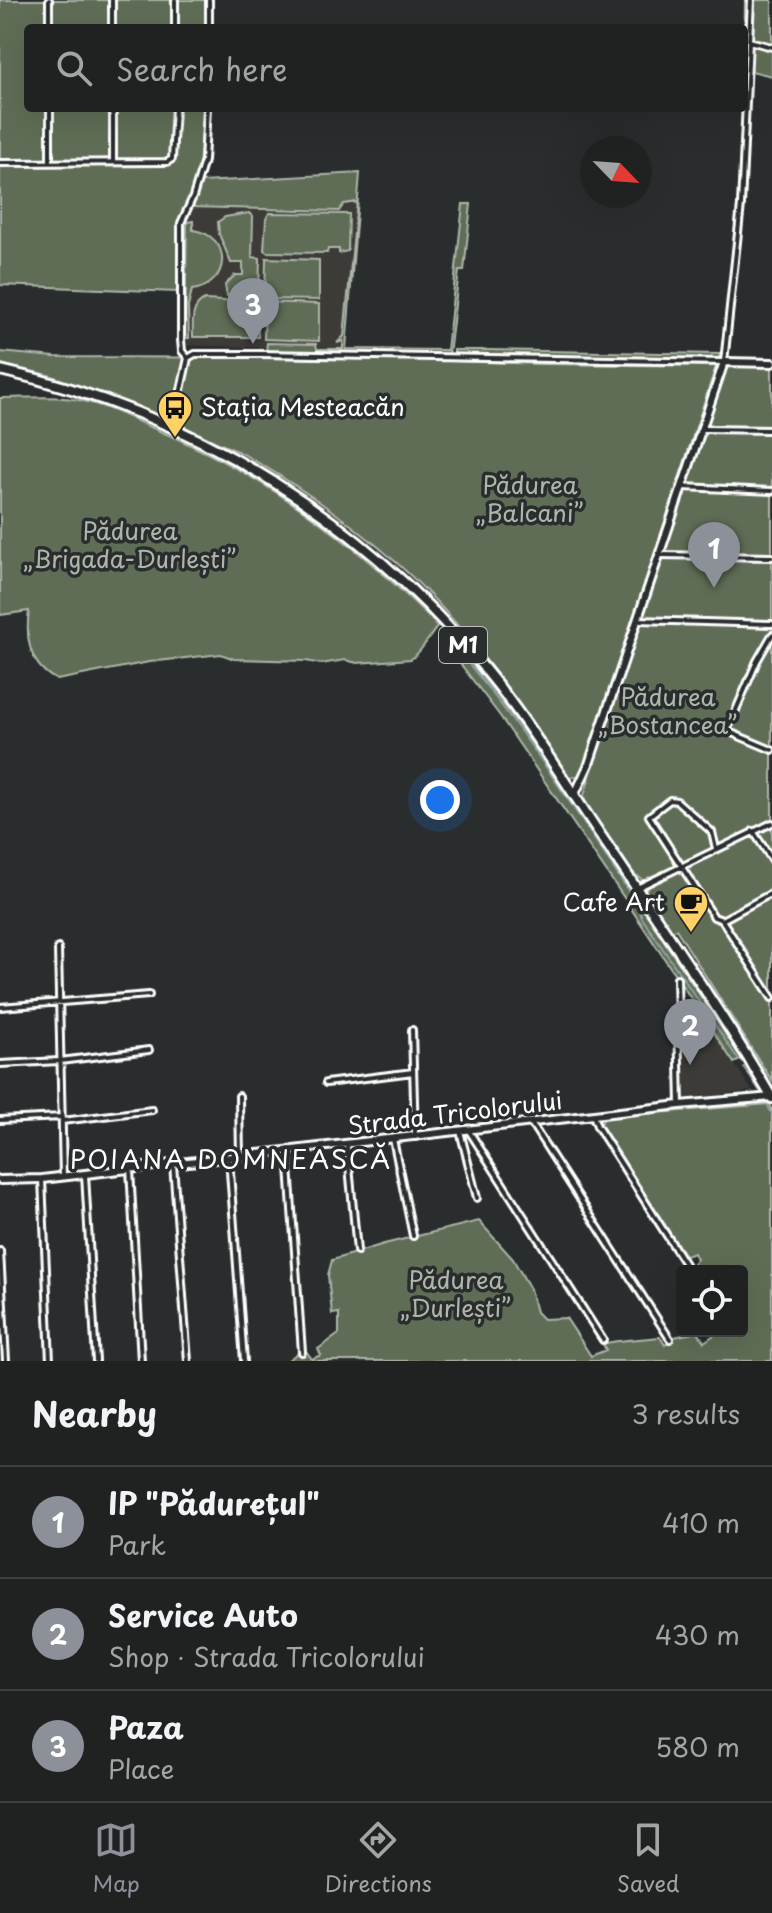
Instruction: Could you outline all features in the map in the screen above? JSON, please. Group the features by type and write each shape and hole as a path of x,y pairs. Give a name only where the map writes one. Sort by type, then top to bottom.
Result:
{"highway":[{"name":"M1","path":"0,370 85,393 173,426 229,454 275,481 337,525 391,569 445,624 497,685 736,1037 772,1098"}],"street":[{"path":"49,0 49,24"},
{"path":"112,0 112,24"},
{"path":"175,0 175,24"},
{"path":"209,0 209,24"},
{"path":"748,62 751,0"},
{"path":"749,41 772,47"},
{"path":"50,112 50,162"},
{"path":"113,112 113,162"},
{"path":"0,163 167,162 172,159 175,112"},
{"path":"188,358 182,351 181,340 181,223 204,161 207,112"},
{"path":"574,796 589,764 724,362 741,205 746,112"},
{"path":"173,426 188,358 195,354 772,363"},
{"path":"703,429 772,430"},
{"path":"683,487 772,491"},
{"path":"660,555 772,557"},
{"path":"638,620 772,624"},
{"path":"772,635 757,661 727,731 772,750"},
{"path":"716,849 712,832 677,801 670,800 651,812 649,820 714,917 722,920 772,998"},
{"path":"636,889 772,823"},
{"path":"753,831 772,860"},
{"path":"722,920 772,893"},
{"path":"58,948 63,1177"},
{"path":"677,978 680,1105"},
{"path":"0,1007 149,995"},
{"path":"412,1030 415,1137"},
{"path":"0,1064 60,1061 149,1050"},
{"path":"326,1083 413,1072"},
{"path":"239,1096 240,1157"},
{"name":"Strada Tricolorului","path":"0,1180 85,1175 680,1105 772,1098"},
{"path":"0,1120 62,1119 152,1110"},
{"path":"593,1115 685,1264"},
{"path":"531,1123 670,1339"},
{"path":"460,1131 477,1198"},
{"path":"469,1131 603,1340"},
{"path":"393,1139 413,1236"},
{"path":"347,1145 357,1251"},
{"path":"288,1152 302,1352"},
{"path":"229,1158 244,1361"},
{"path":"173,1164 188,1361"},
{"path":"130,1169 141,1361"},
{"path":"85,1175 96,1361"},
{"path":"42,1179 50,1361"},
{"path":"0,1251 6,1361"}],"shaded area":[{"path":"360,173 343,350 184,345 187,221 202,182"},
{"path":"710,1026 752,1091 681,1099 680,1030"}],"green space":[{"path":"0,0 213,0 212,24 24,24 24,112 204,112 199,167 190,197 178,221 177,292 0,285"},
{"path":"745,0 772,0 772,76 751,71 748,67 748,24 745,24"},
{"path":"360,173 346,349 447,350 463,204 471,204 464,271 459,271 449,355 266,352 267,343 316,344 317,349 343,349 343,341 337,343 344,336 357,202 344,204 339,211 192,207 202,182"},
{"path":"249,213 253,217 252,257 260,258 259,295 227,296 225,285 235,275 243,275 243,263 231,263 219,234 218,222 225,217"},
{"path":"269,213 349,214 348,251 267,252 264,250"},
{"path":"193,221 193,230 215,241 221,250 222,260 214,279 192,290 188,307 189,338 185,338 187,222"},
{"path":"266,258 319,260 319,300 265,299"},
{"path":"205,300 258,303 258,337 193,337 195,311"},
{"path":"265,302 319,304 319,341 264,339"},
{"path":"454,350 720,354 719,360 454,355"},
{"name":"Pădurea „Balcani”","path":"0,352 55,357 362,358 716,366 586,762 578,776 568,777 508,689 440,606 416,580 338,515 264,466 193,431 172,415 170,419 52,376 0,364"},
{"name":"Pădurea „Bostancea”","path":"772,366 772,1081 676,929 672,931 645,892 646,884 631,873 585,804 584,795 640,623 644,623 645,618 642,618 661,557 666,557 667,553 662,553 684,490 690,486 686,484 707,430 706,424 724,367"},
{"name":"Pădurea „Brigada-Durlești”","path":"57,397 98,405 230,465 268,487 339,537 406,594 438,626 411,659 357,663 345,660 321,664 234,659 221,654 149,662 57,680 40,667 31,651 29,611 0,615 0,398"},
{"path":"442,630 494,691 540,756 630,889 632,898 627,902 500,716 459,662 439,632"},
{"path":"635,904 641,906 742,1059 734,1063 630,907"},
{"name":"Pădurea „Durlești”","path":"770,1104 772,1361 287,1361 299,1352 306,1351 312,1359 321,1355 318,1349 339,1334 339,1313 332,1314 328,1275 332,1260 479,1221 513,1259 530,1289 536,1312 543,1319 566,1318 591,1356 606,1350 603,1344 614,1342 660,1337 665,1345 676,1337 701,1337 704,1342 711,1337 748,1337 748,1265 694,1265 697,1259 694,1253 685,1256 601,1125 604,1117"}],"waterway":[{"path":"442,632 496,698 545,766 639,907 642,918 738,1059"},
{"path":"744,1067 759,1090"},
{"path":"768,1106 772,1114"}],"place":[{"name":"Paza","path":"253,344"},
{"name":"Stația Mesteacăn","path":"175,439"},
{"name":"IP \"Pădurețul\"","path":"714,588"},
{"name":"Cafe Art","path":"691,934"},
{"name":"Service Auto","path":"690,1065"}],"district":[{"name":"POIANA DOMNEASCĂ","path":"231,1160"}]}
